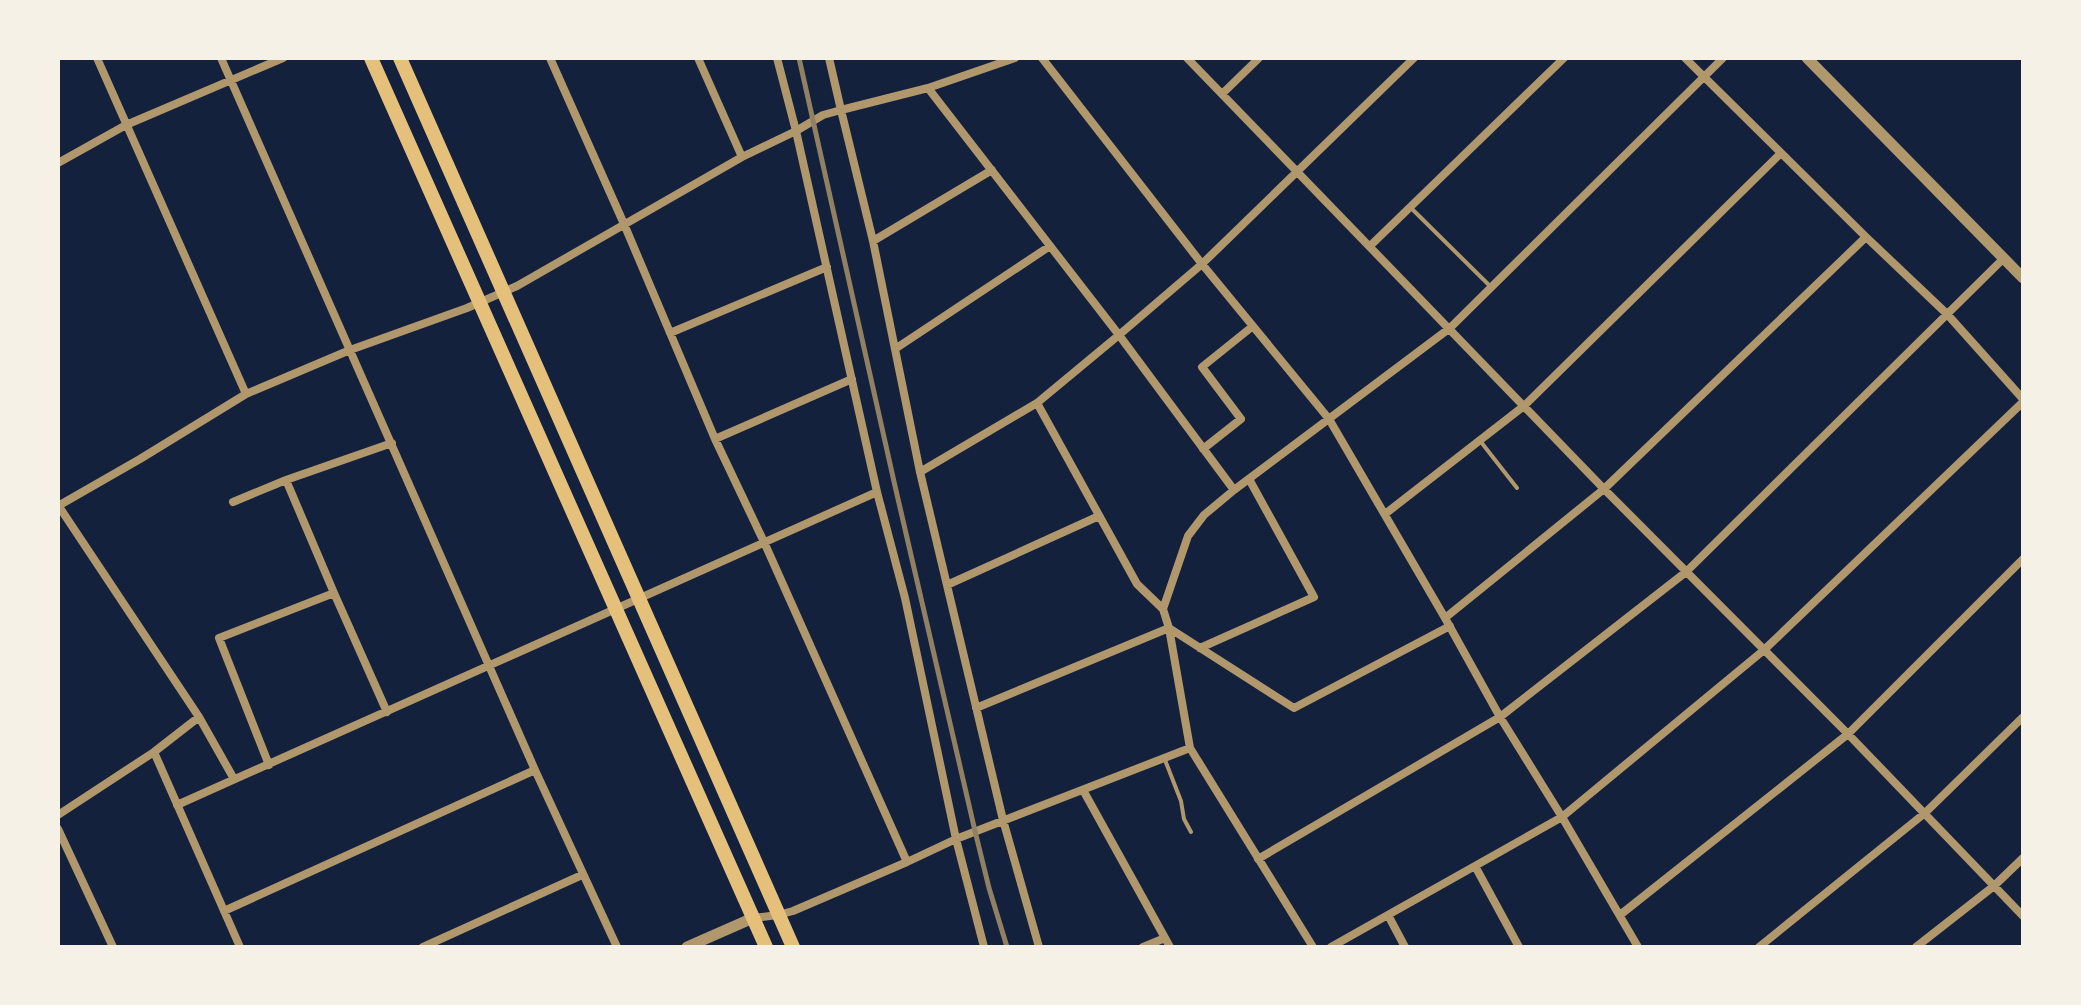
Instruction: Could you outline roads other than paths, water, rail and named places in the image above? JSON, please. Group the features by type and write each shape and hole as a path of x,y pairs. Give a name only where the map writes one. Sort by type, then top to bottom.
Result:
{"main road":[{"path":"371,58 766,947"},
{"path":"400,58 793,947"}],"street":[{"path":"97,58 246,394"},
{"path":"221,58 535,770 617,947"},
{"path":"58,163 126,125 283,58"},
{"path":"550,58 715,439 907,862"},
{"path":"698,58 742,157"},
{"path":"777,58 877,492 905,598 956,839 984,947"},
{"path":"829,58 873,241 920,472 1003,820 1039,947"},
{"path":"234,779 199,717 58,505 246,394 350,350 504,292 742,157 823,115 928,88 1015,58"},
{"path":"1042,58 1202,264 1329,419 1500,717 1638,947"},
{"path":"1187,58 2023,916"},
{"path":"1222,94 1259,58"},
{"path":"920,472 1037,403 1119,335 1202,264 1414,58"},
{"path":"1370,246 1564,58"},
{"path":"1331,947 1562,817 1764,650 2023,400 1947,314 1685,58"},
{"path":"1163,609 1188,536 1204,515 1450,328 1723,58"},
{"path":"1807,58 2023,278"},
{"path":"928,88 1234,490"},
{"path":"1385,514 1524,406 1781,153"},
{"path":"873,241 992,170"},
{"path":"1169,628 1294,708 1447,622 1604,489 1866,237"},
{"path":"895,349 1050,246"},
{"path":"1258,859 1500,717 1686,572 2004,258"},
{"path":"670,333 827,267"},
{"path":"1203,449 1241,419 1202,367 1253,326"},
{"path":"715,439 852,379"},
{"path":"1037,403 1137,584 1163,609 1190,748 1313,947"},
{"path":"233,502 392,443"},
{"path":"1200,648 1314,597 1249,479"},
{"path":"286,480 387,712"},
{"path":"177,805 877,492"},
{"path":"947,585 1099,516"},
{"path":"1620,915 1848,734 2023,559"},
{"path":"269,765 219,638 334,593"},
{"path":"976,708 1169,628"},
{"path":"58,815 154,752 199,717"},
{"path":"1759,947 1925,813 2023,717"},
{"path":"687,947 753,918 793,911 956,839 1190,748"},
{"path":"154,752 240,947"},
{"path":"224,911 535,770"},
{"path":"1083,790 1170,947"},
{"path":"58,829 113,947"},
{"path":"1916,947 1994,886 2023,858"},
{"path":"1475,866 1519,947"},
{"path":"423,947 582,875"},
{"path":"1388,915 1405,947"},
{"path":"1143,947 1165,938"}],"lane":[{"path":"1410,207 1491,287"},
{"path":"1479,441 1517,488"},
{"path":"1164,758 1191,832"}],"railway":[{"path":"799,58 975,831 1007,947"}]}
